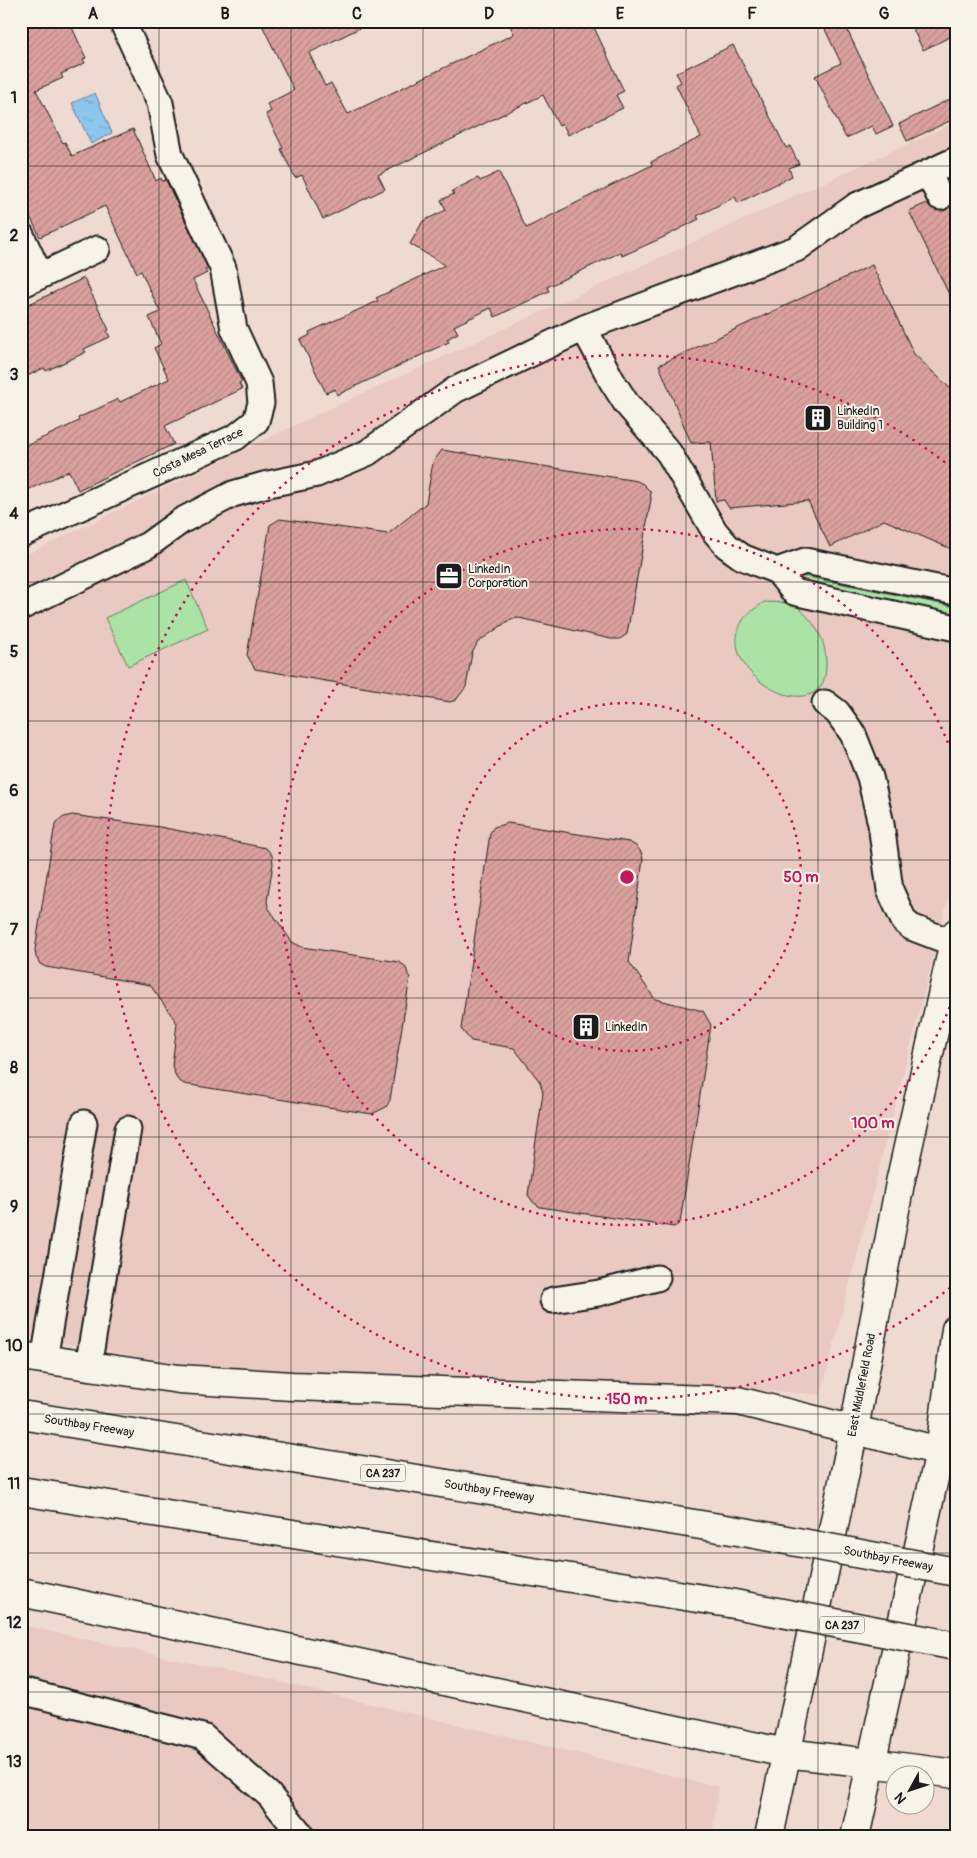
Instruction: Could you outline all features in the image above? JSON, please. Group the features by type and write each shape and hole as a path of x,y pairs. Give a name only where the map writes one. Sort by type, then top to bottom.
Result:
{"main road":[{"name":"East Middlefield Road","path":"769,1837 854,1429 900,1183 954,938"},
{"path":"855,1837 870,1763 948,1453 956,1329"},
{"path":"32,1358 180,1379 292,1386 738,1401 948,1453"},
{"name":"Southbay Freeway","path":"21,1415 744,1532 956,1572"},
{"name":"CA 237","path":"21,1491 729,1603 956,1646"},
{"path":"21,1592 786,1753 956,1774"}],"street":[{"name":"Costa Mesa Terrace","path":"21,534 236,437 256,421 261,403 259,383 234,329 223,268 170,155 160,104 122,21"},
{"path":"21,607 148,545 181,521 234,494 317,474 367,453 455,390 584,328 796,249 856,206 956,160"},
{"path":"928,173 940,197"},
{"path":"21,236 31,280 97,249"},
{"path":"584,328 612,382 626,403 669,453 715,532 727,546 742,557 777,571 794,592 956,628"},
{"path":"777,571 804,561 956,592"},
{"path":"825,703 837,712 847,725 867,768 879,809 890,890 904,921 911,927 954,938"},
{"path":"32,1358 84,1123"},
{"path":"88,1367 128,1129"},
{"path":"552,1300 599,1293 656,1278"},
{"path":"21,1691 203,1737 269,1795 303,1837"}],"shaded area":[{"path":"956,122 956,877 947,903 821,1395 751,1389 319,1374 180,1364 21,1336 21,557 316,415"},
{"path":"21,1625 254,1676 719,1787 712,1837 21,1837"}],"green space":[{"path":"798,575 956,607 956,618 796,584 794,578"},
{"path":"186,580 208,629 128,666 105,618"},
{"path":"764,602 794,603 818,630 824,645 826,665 821,685 809,695 791,696 772,689 755,677 742,660 737,641 743,620"}],"water":[{"path":"95,93 112,133 91,144 72,103"}],"building":[{"path":"30,21 69,21 86,58 83,59 85,63 61,74 63,78 36,90 63,143 65,142 72,156 133,129 156,181 161,178 162,181 166,180 208,269 205,270 207,273 193,280 242,382 239,383 242,389 165,426 174,444 78,490 69,471 21,493 21,448 79,421 78,418 118,399 120,402 169,379 154,348 161,344 149,317 160,312 141,271 137,273 105,206 40,237 21,198 21,25"},
{"path":"260,21 374,21 309,53 325,86 331,83 348,114 514,34 508,21 591,21 624,91 616,95 623,108 568,135 563,124 559,126 543,95 378,175 385,189 323,219 302,175 295,178 266,114 271,111 267,104 294,90"},
{"path":"821,21 843,21 893,126 876,134 872,126 846,138 815,76 841,63"},
{"path":"909,21 956,21 956,34 923,50"},
{"path":"733,45 786,148 790,146 799,164 789,168 792,176 738,203 735,197 697,216 699,219 664,237 622,256 621,252 547,287 549,291 495,317 491,308 454,326 458,333 447,339 449,342 337,395 335,389 326,393 300,340 310,335 309,332 378,301 376,298 445,265 410,244 423,221 446,210 441,200 454,194 452,191 478,178 480,181 499,172 526,228 652,165 651,162 701,137 676,85 681,82 676,73"},
{"path":"956,96 956,118 907,141 899,124"},
{"path":"956,189 956,309 909,211 927,203 933,209 946,210 952,204 953,191"},
{"name":"LinkedIn Building 1","path":"872,265 914,354 956,394 956,551 884,520 830,547 808,501 729,508 724,500 716,501 711,442 691,443 659,365"},
{"path":"84,278 109,330 107,331 110,337 84,349 86,352 46,371 44,368 21,379 21,308"},
{"name":"LinkedIn Corporation","path":"442,450 637,481 643,484 650,491 651,499 627,634 620,639 611,639 519,618 511,619 478,642 472,653 466,687 456,700 450,702 255,669 247,655 270,525 280,519 388,534 426,503 433,462"},
{"path":"72,815 160,827 266,848 272,855 273,864 267,901 268,907 292,942 302,947 399,962 405,966 410,978 390,1100 386,1107 372,1114 184,1084 177,1079 172,1066 177,1023 150,985 46,967 40,964 35,950 54,830 57,822 64,817"},
{"name":"LinkedIn","path":"508,823 629,842 641,852 643,859 629,962 655,999 703,1011 711,1025 680,1223 674,1227 540,1207 528,1195 543,1093 540,1082 514,1048 471,1041 461,1029 490,833 494,827"}],"place":[{"name":"LinkedIn Building 1","path":"818,418"},
{"name":"LinkedIn Corporation","path":"449,576"},
{"name":"LinkedIn","path":"586,1027"}]}
